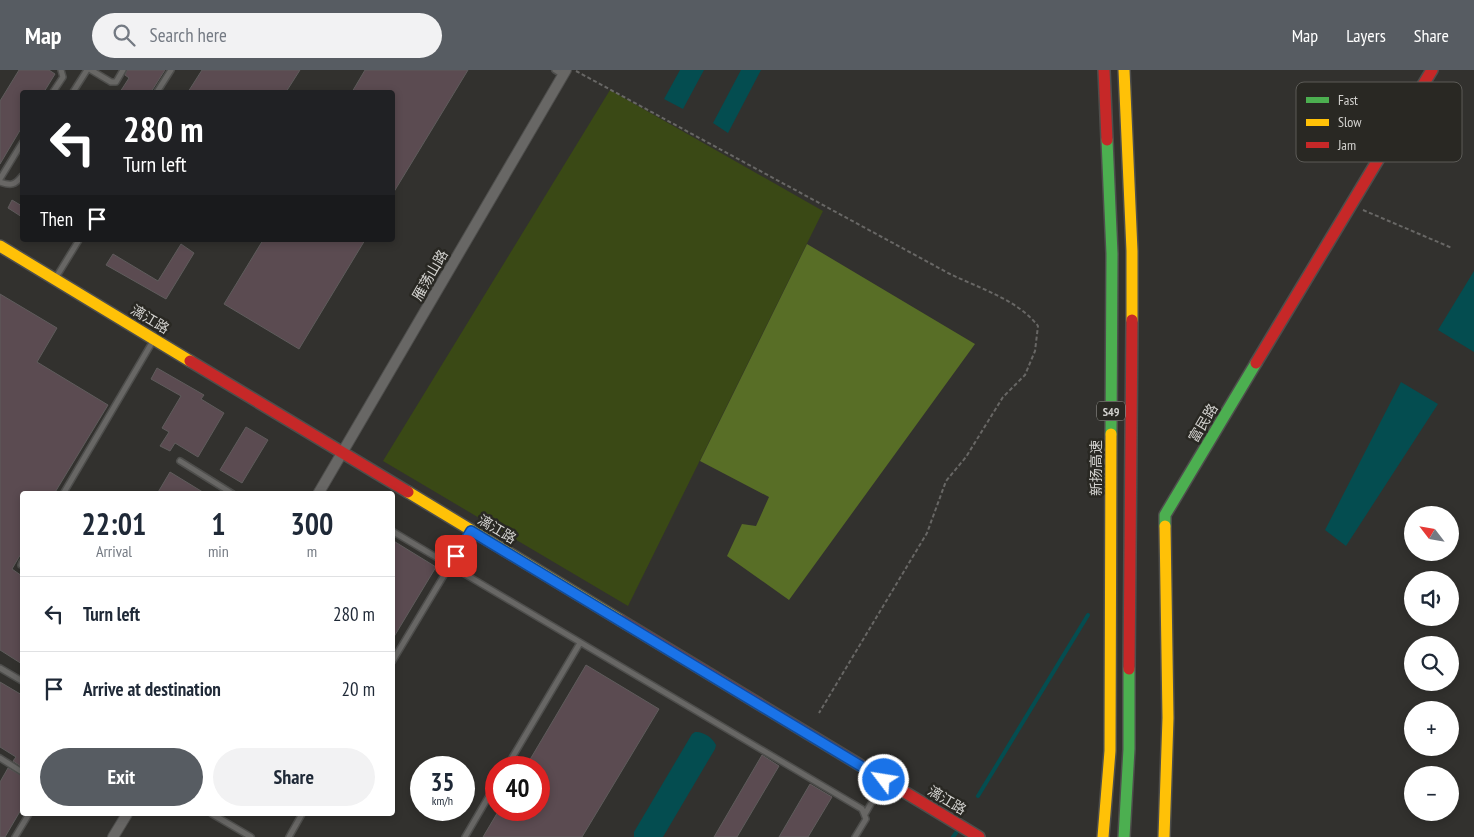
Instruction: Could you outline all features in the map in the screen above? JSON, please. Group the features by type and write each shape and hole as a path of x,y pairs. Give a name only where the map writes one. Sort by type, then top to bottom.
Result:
{"main road":[{"name":"新扬高速","path":"1103,837 1110,751 1112,254 1104,70"},
{"name":"S49","path":"1124,70 1132,251 1129,749 1124,837"},
{"name":"富民路","path":"1425,82 1432,70"},
{"name":"富民路","path":"1164,837 1168,718 1165,515 1377,162"},
{"name":"漓江路","path":"0,246 974,835"}],"street":[{"name":"雁荡山路","path":"320,491 561,72"},
{"path":"113,837 126,816"}],"lane":[{"path":"54,90 63,77 61,70"},
{"path":"74,90 86,70"},
{"path":"91,70 111,82 116,82 123,70"},
{"path":"158,90 171,70"},
{"path":"20,146 0,181 8,185 15,184 20,178"},
{"path":"55,279 78,242"},
{"path":"65,491 154,339"},
{"path":"180,461 228,491"},
{"path":"395,657 471,531"},
{"path":"395,533 853,804 865,814"},
{"path":"513,756 580,643"},
{"path":"0,668 20,680"},
{"path":"0,758 20,771"},
{"path":"855,837 866,819 865,814 884,780"},
{"path":"465,837 485,803"},
{"path":"15,837 28,816"},
{"path":"215,816 250,837"},
{"path":"289,837 301,816"}],"path":[{"path":"574,70 950,274 1014,306 1031,316 1038,326 1036,351 1025,375 1003,397 966,456 946,481 927,533 819,713"},
{"path":"1351,205 1452,248"}],"green space":[{"path":"610,90 823,211 628,606 383,461"},
{"path":"807,244 975,344 789,600 727,556 742,524 756,526 769,497 700,461"}],"water":[{"path":"680,70 704,70 683,109 664,99"},
{"path":"741,70 761,70 728,133 713,123"},
{"path":"1474,271 1474,352 1438,330"},
{"path":"1401,382 1438,404 1346,546 1325,530"},
{"path":"695,732 704,734 715,742 715,749 663,837 634,837 634,832 692,734"}],"building":[{"path":"19,70 49,70 55,74 45,90 20,90 20,130 0,164 0,101"},
{"path":"127,70 165,70 152,90 121,90 129,78 125,75"},
{"path":"202,70 300,70 287,90 189,90"},
{"path":"365,70 468,70 395,190 395,90 353,90"},
{"path":"12,200 20,205 20,216 8,208"},
{"path":"262,242 364,242 299,349 224,304"},
{"path":"181,244 194,253 166,299 106,265 113,254 158,281"},
{"path":"0,294 57,328 37,362 108,405 56,491 20,491 20,555 12,569 20,575 20,663 0,650"},
{"path":"157,368 204,395 201,399 224,413 198,457 175,443 170,451 160,446 169,432 162,428 181,396 151,379"},
{"path":"246,427 268,440 242,483 220,470"},
{"path":"170,472 201,491 159,491"},
{"path":"395,542 436,567 395,635"},
{"path":"586,665 659,709 582,837 483,837 492,821 550,821 550,756 532,756"},
{"path":"0,682 20,694 20,766 13,761 16,757 0,747"},
{"path":"762,755 779,766 737,837 714,837"},
{"path":"8,768 20,775 20,811 5,837 0,837 0,782"},
{"path":"810,784 832,797 808,837 779,837"}],"waterway":[{"path":"978,796 1088,615"},
{"path":"953,837 956,833"}],"traffic: fast":[{"path":"1107,140 1112,254 1111,434"},
{"path":"1165,526 1165,515 1256,363"},
{"path":"1124,837 1129,749 1129,669"}],"traffic: slow":[{"path":"1124,70 1132,251 1132,320"},
{"path":"0,246 190,361"},
{"path":"1103,837 1110,751 1111,434"},
{"path":"408,492 620,620"},
{"path":"1164,837 1168,718 1165,526"}],"traffic: jam":[{"path":"1104,70 1107,140"},
{"path":"1425,82 1432,70"},
{"path":"1256,363 1377,162"},
{"path":"1129,669 1132,320"},
{"path":"190,361 408,492"},
{"path":"620,620 979,837"}],"route":[{"path":"456,556 471,531 884,780"}]}
